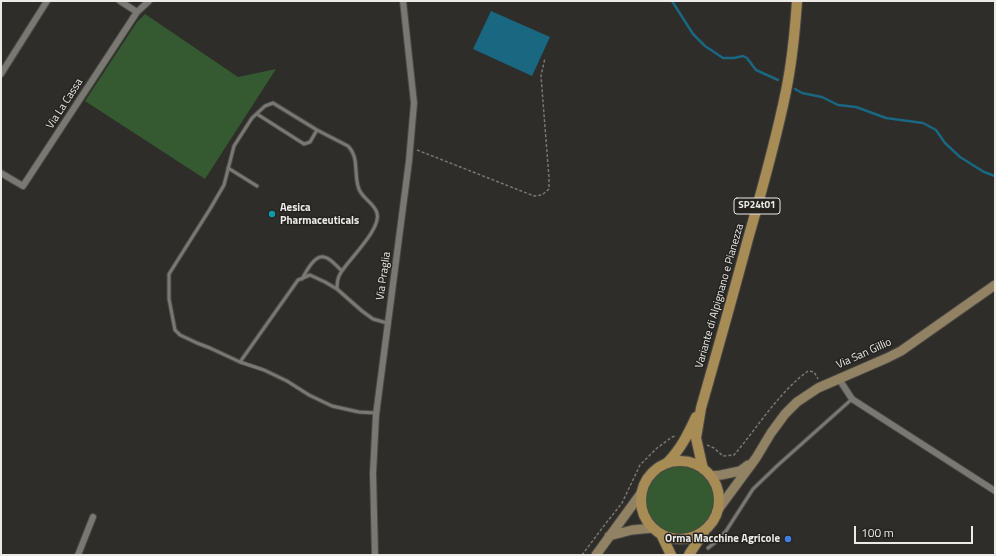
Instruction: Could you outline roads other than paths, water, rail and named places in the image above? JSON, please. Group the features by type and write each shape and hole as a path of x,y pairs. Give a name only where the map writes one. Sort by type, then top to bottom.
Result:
{"main road":[{"name":"Variante di Alpignano e Pianezza","path":"689,555 713,521 717,511 719,499 717,487 707,472 696,438 701,408 776,137 792,57 797,1"},
{"name":"Variante di Alpignano e Pianezza","path":"701,408 676,454 667,463 657,468 646,479 642,492 641,505 645,517 653,528 661,534 673,538 685,539 696,536 706,529"},
{"name":"Variante di Alpignano e Pianezza","path":"667,463 681,461 691,462 707,472"},
{"name":"Variante di Alpignano e Pianezza","path":"661,534 671,555"}],"street":[{"path":"1,74 47,1"},
{"path":"120,1 137,12"},
{"name":"Via La Cassa","path":"1,173 23,186 137,12 149,1"},
{"name":"Via Praglia","path":"375,555 373,473 376,413 410,147 414,103 403,1"},
{"name":"Via San Gillio","path":"717,511 756,458 770,433 785,414 798,402 822,386 901,351 995,286"},
{"path":"839,379 852,399 995,491"},
{"name":"Via San Gillio","path":"707,472 721,476 740,471 756,458"},
{"path":"596,555 642,492"},
{"path":"78,555 93,517"},
{"path":"609,536 632,530 653,528"}],"lane":[{"path":"337,289 339,275 356,255 371,233 377,222 378,214 373,205 359,191 355,156 352,150 348,146 317,130 273,103 265,106 252,118 234,146 224,185 169,274 169,299 175,330 180,335 197,344 210,348 240,362 264,370 332,406 359,412 376,413"},
{"path":"257,114 304,144 310,142 317,130"},
{"path":"228,168 257,186"},
{"path":"302,279 311,264 318,258 324,257 330,260 342,271"},
{"path":"240,362 298,280 310,276 337,289 362,312 373,319 388,324"},
{"path":"708,548 726,531 753,489 852,399"}],"water":[{"path":"491,11 550,37 532,76 473,49"}],"waterway":[{"path":"672,1 693,34 705,46 723,58 743,56 747,58 756,70 778,80"},
{"path":"795,89 802,93 822,97 838,105 856,107 886,118 923,123 936,130 945,143 960,157 984,172 995,176"}],"place":[{"name":"Aesica Pharmaceuticals","path":"272,214"},
{"name":"Orma Macchine Agricole","path":"788,539"}]}
